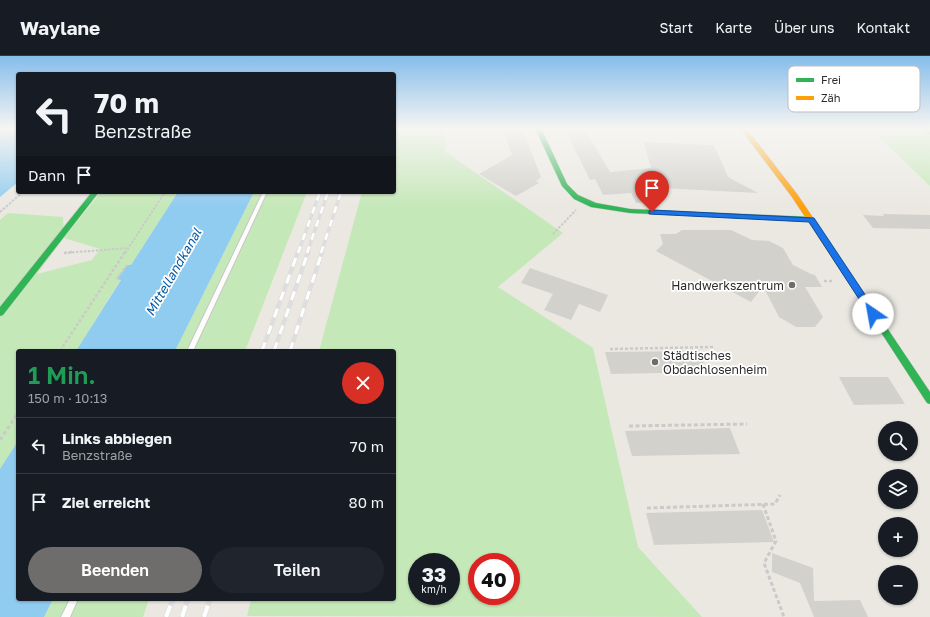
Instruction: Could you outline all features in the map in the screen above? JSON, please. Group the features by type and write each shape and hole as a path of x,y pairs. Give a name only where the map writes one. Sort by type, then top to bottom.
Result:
{"street":[{"path":"550,154 564,185 576,197 585,202 606,208 630,211 811,219"},
{"path":"764,154 811,219 930,400"},
{"path":"0,313 94,194"}],"lane":[{"path":"191,349 264,194"},
{"path":"65,617 73,601"}],"path":[{"path":"0,212 21,194"},
{"path":"61,349 164,194"},
{"path":"553,234 571,213 585,202"},
{"path":"46,254 128,248"},
{"path":"118,279 127,265"},
{"path":"115,269 125,269"},
{"path":"610,349 714,347"},
{"path":"0,440 16,416"},
{"path":"629,426 747,424"},
{"path":"647,508 775,504 780,495"},
{"path":"763,504 776,541 764,563 784,617"}],"green space":[{"path":"396,154 449,154 563,233 498,287 593,348 638,547 702,617 247,616 251,601 396,601 396,349 320,349 361,194 396,194"},
{"path":"897,154 930,154 930,186"},
{"path":"99,194 177,194 131,265 127,265 118,279 121,279 77,349 16,349 16,444 0,469 0,220 8,213 63,217 64,237","holes":["64,238 100,249 92,260 37,274"]},
{"path":"253,194 306,194 246,349 176,349"},
{"path":"52,601 148,601 143,617 44,617"}],"water":[{"path":"0,154 16,154 16,184 0,197"},
{"name":"Mittellandkanal","path":"177,194 253,194 176,349 77,349 121,280 117,279 127,265 131,265"},
{"path":"16,444 16,601 52,601 44,617 0,617 0,469"}],"building":[{"path":"532,154 541,177 536,181 539,183 516,196 479,174 512,155"},
{"path":"577,154 599,154 610,172 651,168 647,154 718,154 728,177 758,193 642,187 650,202 636,203 631,193 603,195 595,179 590,180"},
{"path":"883,214 930,215 930,229 873,228 863,215 884,216"},
{"path":"682,230 731,230 752,240 769,241 783,248 793,265 815,275 822,287 805,287 823,317 815,327 796,327 779,317 763,286 751,302 656,251 663,244 660,234 676,234"},
{"path":"530,268 608,295 600,312 579,304 571,320 544,310 553,294 521,283"},
{"name":"Städtisches Obdachlosenheim","path":"699,351 707,372 611,374 605,352"},
{"path":"839,377 888,377 905,404 854,405"},
{"path":"730,428 740,454 632,456 625,431"},
{"path":"762,510 774,542 654,545 646,513"},
{"path":"772,553 813,568 814,601 860,600 868,617 814,617 800,583 772,572"}],"railway":[{"path":"298,253 319,194"},
{"path":"307,253 327,194"},
{"path":"321,253 340,194"},
{"path":"263,349 298,252"},
{"path":"275,349 308,252"},
{"path":"291,349 322,252"},
{"path":"166,617 172,601"},
{"path":"182,617 187,601"},
{"path":"204,617 209,601"}],"traffic: fast":[{"path":"550,154 564,185 576,197 594,205 630,211 811,219"},
{"path":"0,313 94,194"},
{"path":"874,315 930,400"}],"traffic: slow":[{"path":"763,154 795,196 874,315"}],"place":[{"name":"Handwerkszentrum","path":"792,285"},
{"name":"Städtisches Obdachlosenheim","path":"655,362"}],"route":[{"path":"652,212 811,219 873,314"}]}
